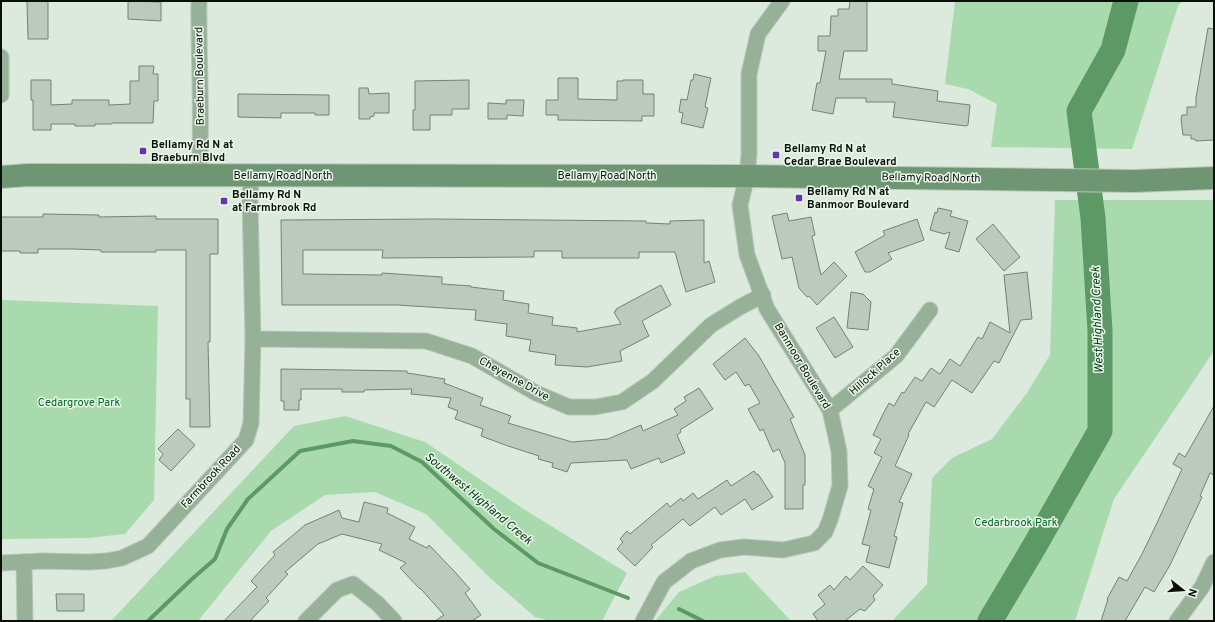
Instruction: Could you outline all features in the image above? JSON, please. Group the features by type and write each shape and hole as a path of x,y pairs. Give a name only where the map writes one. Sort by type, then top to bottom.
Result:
{"street":[{"name":"Braeburn Boulevard","path":"199,1 198,35 201,147 199,175"},
{"name":"Banmoor Boulevard","path":"643,621 664,582 691,561 720,550 744,548 784,550 814,543 825,532 840,486 839,451 830,410 767,309 747,255 740,205 749,155 749,74 758,34 782,1"},
{"path":"1,57 1,96"},
{"name":"Bellamy Road North","path":"1,177 28,175 746,176 1134,181 1214,178"},
{"name":"Farmbrook Road","path":"1,562 106,561 122,558 148,546 246,440 251,423 253,339 250,200 251,176"},
{"name":"Cheyenne Drive","path":"253,339 426,341 472,356 536,393 569,407 596,407 622,402 653,382 711,325 763,295"},
{"name":"Hillock Place","path":"830,410 896,356 930,310"},
{"path":"24,562 25,621"},
{"path":"1177,621 1202,587 1214,562"},
{"path":"306,621 337,590 353,584 378,604 394,621"}],"green space":[{"path":"955,1 1182,1 1178,6 1132,149 991,147 997,104 968,89 945,84"},
{"name":"Cedarbrook Park","path":"1055,200 1214,200 1214,351 1114,499 1075,621 892,621 927,584 932,478 952,458 992,439 1027,393 1050,355"},
{"name":"Cedargrove Park","path":"1,300 158,306 154,500 125,534 88,538 1,539"},
{"path":"345,416 425,442 522,508 627,573 602,621 550,621 535,617 490,578 426,514 375,492 325,495 271,531 198,621 111,621 294,426"},
{"path":"745,572 791,621 655,621 679,592 715,576"}],"building":[{"path":"27,1 48,1 48,39 28,39"},
{"path":"128,1 161,2 161,21 128,19"},
{"path":"850,1 867,1 867,51 844,51 839,79 892,79 892,84 938,91 937,101 970,105 968,125 966,126 893,117 895,102 866,102 866,98 836,98 833,114 812,110 817,83 820,83 826,51 818,51 818,36 830,36 831,16 838,16 838,9 849,9"},
{"path":"1208,28 1214,29 1214,140 1196,141 1195,139 1191,139 1191,135 1183,135 1181,119 1182,115 1187,115 1187,107 1196,107 1196,98"},
{"path":"139,66 154,66 153,74 158,74 158,101 154,101 153,123 112,123 95,124 95,126 51,124 51,130 33,130 31,80 51,80 51,105 72,104 72,100 109,100 109,105 130,104 130,81 139,81"},
{"path":"694,74 711,78 705,107 708,108 703,128 681,123 683,113 679,112 681,99 687,100 691,80 693,80"},
{"path":"558,78 578,78 578,99 617,100 617,81 643,80 643,94 654,94 654,116 642,116 642,121 558,120 558,115 546,115 546,100 558,100"},
{"path":"469,80 469,109 452,109 452,115 430,115 430,130 413,130 415,81"},
{"path":"359,88 368,88 369,94 389,93 389,113 374,113 374,116 370,117 370,119 359,119"},
{"path":"238,94 329,95 329,115 315,115 315,113 281,113 281,118 238,117"},
{"path":"506,100 524,100 523,116 507,115 507,119 488,119 488,103 506,104"},
{"path":"938,208 952,211 950,216 968,221 959,252 945,248 950,232 944,234 930,230 935,212 937,213"},
{"path":"787,213 789,221 811,217 815,235 812,236 821,275 834,262 847,276 817,305 799,288 792,257 782,259 772,216"},
{"path":"43,214 99,215 99,217 156,216 156,219 218,219 218,254 210,254 210,342 208,342 210,427 190,427 190,399 186,399 186,250 156,250 156,252 101,252 101,250 38,249 38,253 1,251 1,217 43,217"},
{"path":"436,219 646,221 646,223 670,224 670,221 704,220 704,263 709,261 715,282 686,292 675,252 639,252 639,258 562,258 562,251 534,251 534,257 382,258 383,250 303,250 303,274 382,275 382,273 442,277 442,284 471,286 504,291 503,300 529,304 528,313 553,317 552,325 577,328 577,332 621,324 614,312 616,309 661,285 671,305 642,321 649,336 620,351 622,361 587,367 555,365 556,355 529,351 531,340 506,336 507,324 475,320 476,310 397,305 282,305 281,220"},
{"path":"917,219 924,240 888,253 892,259 870,272 865,272 855,252 885,235 883,231"},
{"path":"993,224 1020,257 1004,271 976,239"},
{"path":"1027,272 1032,319 1021,320 999,363 994,361 972,393 952,380 934,407 926,402 908,434 909,435 895,466 912,474 899,502 903,503 894,536 897,537 889,568 866,562 870,546 862,544 871,510 868,509 874,489 868,486 882,457 874,453 881,439 873,435 889,403 894,406 902,392 904,393 915,377 922,381 931,368 940,374 950,359 960,366 978,337 982,339 990,322 1010,333 1004,275"},
{"path":"851,292 863,294 871,302 868,330 847,328"},
{"path":"834,317 853,347 835,358 816,328"},
{"path":"745,338 759,356 794,417 790,419 805,455 803,509 785,509 785,463 779,449 773,452 763,429 760,431 748,409 760,403 749,384 745,386 736,372 725,380 713,364"},
{"path":"281,369 407,371 407,373 445,379 444,383 483,398 480,405 511,416 508,423 572,442 608,439 641,425 643,431 678,415 674,409 686,401 684,397 699,388 713,409 680,430 681,432 677,435 685,453 661,463 659,458 631,469 627,460 571,463 567,472 552,467 553,463 538,459 539,456 481,436 483,429 455,419 458,411 448,407 451,398 411,394 412,389 342,392 342,389 301,389 299,410 284,410 284,401 281,401"},
{"path":"1214,406 1214,475 1210,473 1200,496 1202,497 1170,565 1154,592 1145,587 1125,621 1101,621 1107,599 1119,577 1127,581 1142,554 1182,469 1173,464 1179,453 1185,457"},
{"path":"178,429 195,445 171,471 159,460 163,454 158,449"},
{"path":"754,471 757,475 758,474 773,497 752,510 745,499 721,515 715,507 690,526 683,519 651,545 653,547 635,566 617,549 623,542 620,539 627,531 630,534 667,503 670,507 681,498 683,501 693,493 698,499 727,480 731,486"},
{"path":"364,502 388,508 387,513 415,527 409,539 427,548 429,545 454,571 470,589 465,593 481,615 472,621 435,621 444,615 400,568 406,563 379,550 382,544 342,534 318,544 285,572 288,574 266,598 269,601 250,621 224,621 257,587 251,581 275,555 273,552 305,525 339,510 342,518 359,522"},
{"path":"863,566 883,585 873,596 875,600 865,611 860,609 845,621 818,621 813,614 825,604 818,595 830,585 834,590 846,576 850,580"},
{"path":"56,594 84,594 84,611 57,611"}],"waterway":[{"name":"West Highland Creek","path":"990,621 1100,431 1100,331 1093,218 1079,111 1113,50 1126,1"},
{"name":"Southwest Highland Creek","path":"148,621 215,559 227,529 248,499 300,451 353,441 391,446 422,462 494,529 538,563 628,598"},
{"name":"Southwest Highland Creek","path":"679,609 703,621"}],"place":[{"name":"Bellamy Rd N at Braeburn Blvd","path":"143,151"},
{"name":"Bellamy Rd N at Cedar Brae Boulevard","path":"776,155"},
{"name":"Bellamy Rd N at Banmoor Boulevard","path":"799,198"},
{"name":"Bellamy Rd N at Farmbrook Rd","path":"224,201"}]}
